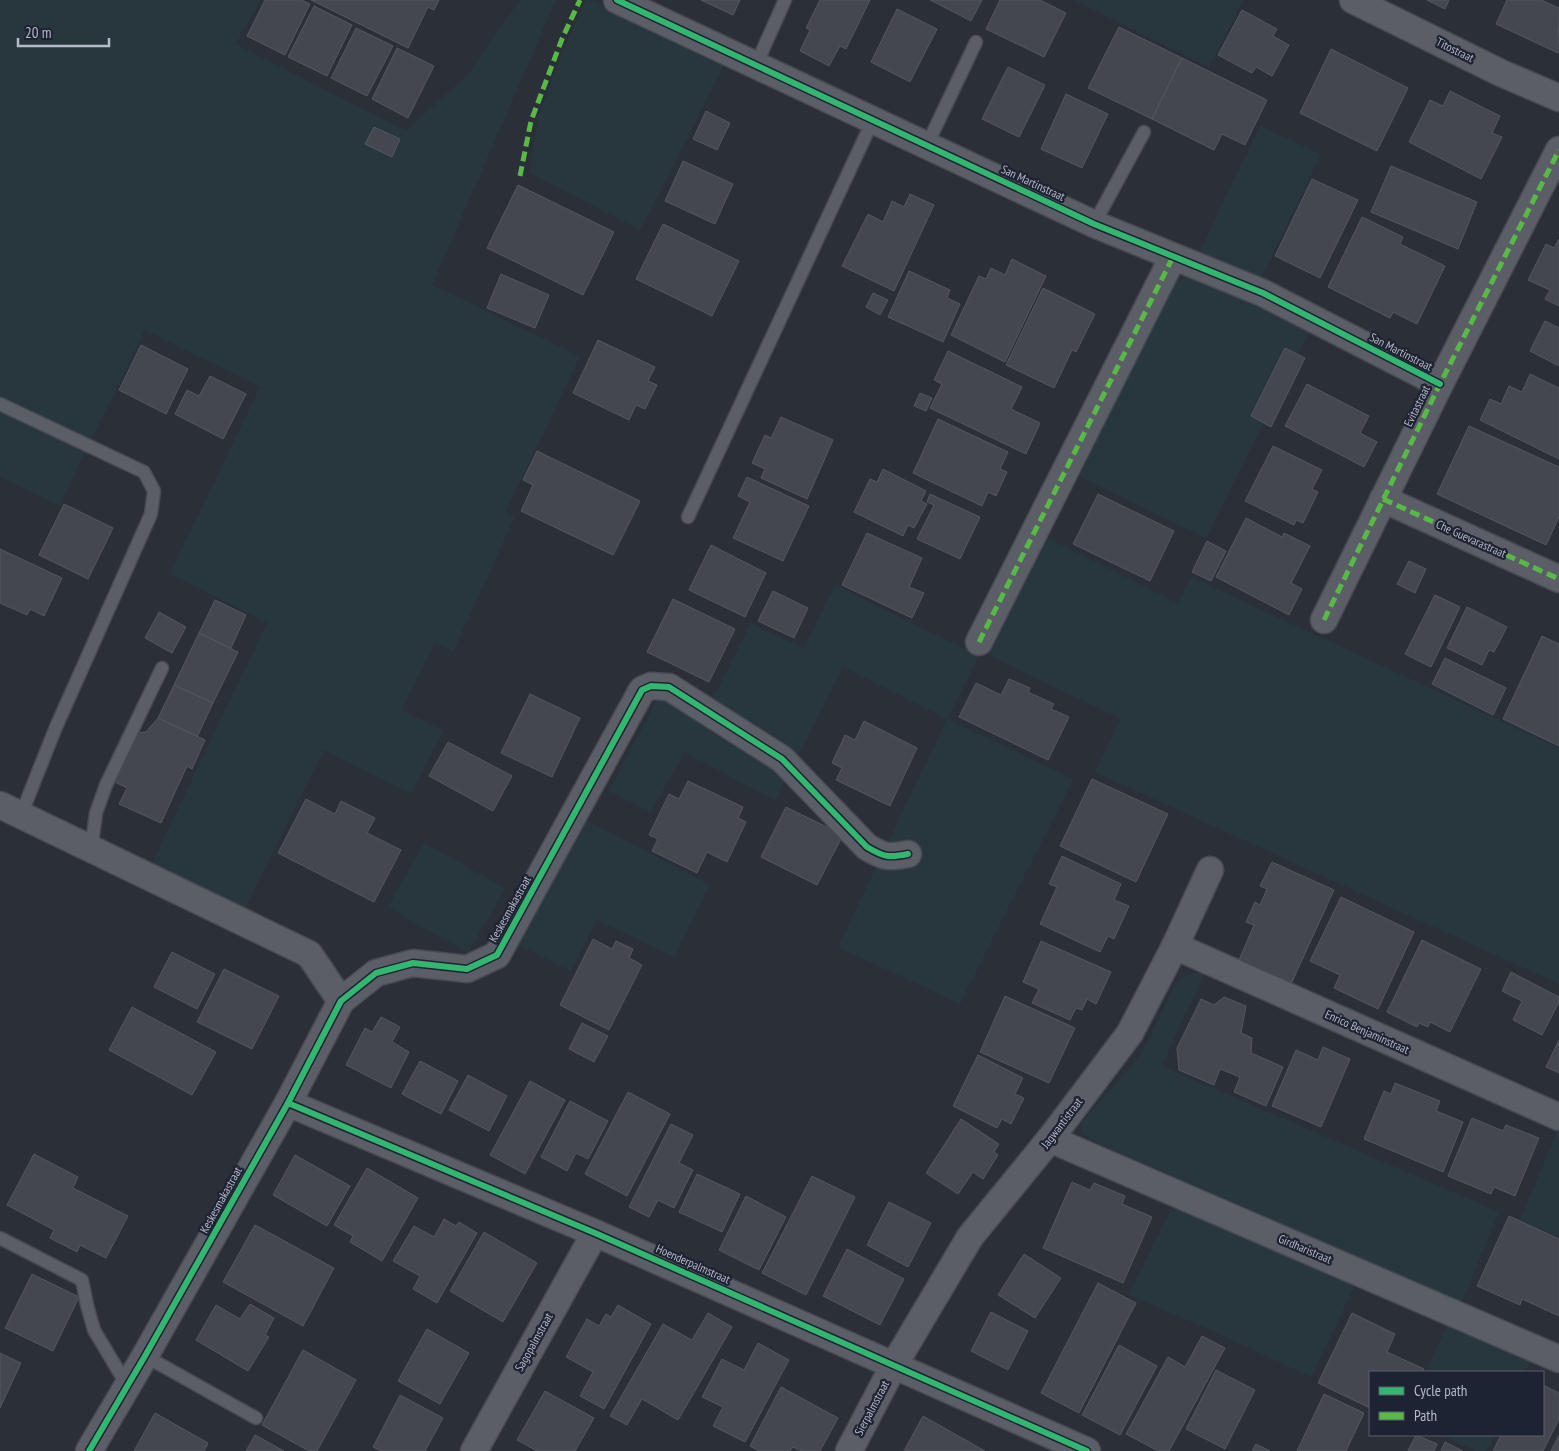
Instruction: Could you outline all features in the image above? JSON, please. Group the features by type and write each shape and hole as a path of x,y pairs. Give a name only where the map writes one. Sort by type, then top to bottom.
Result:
{"street":[{"name":"San Martinstraat","path":"617,0 1094,224 1263,294 1440,384"},
{"name":"Titostraat","path":"1353,0 1501,73 1559,98"},
{"name":"Evitastraat","path":"1324,620 1440,384 1559,150"},
{"path":"979,642 1173,257"},
{"name":"Che Guevarastraat","path":"1383,499 1559,579"},
{"name":"Keskesmakastraat","path":"89,1451 128,1387 288,1103 341,1001 376,973 413,963 467,969 497,955 642,690 651,686 669,687 782,759 867,847 878,854 891,857 908,854"},
{"path":"10,810 309,954 341,1001"},
{"name":"Jagwantistraat","path":"894,1365 970,1238 1050,1139 1130,1033 1175,946 1210,870"},
{"name":"Enrico Benjaminstraat","path":"1175,946 1559,1117"},
{"name":"Hoenderpalmstraat","path":"288,1103 595,1233 1086,1451"},
{"name":"Girdharistraat","path":"1050,1139 1559,1359"},
{"name":"Sagopalmstraat","path":"474,1451 595,1233"},
{"name":"Sierpalmstraat","path":"849,1451 894,1365"}],"lane":[{"path":"756,65 785,0"},
{"path":"926,145 976,42"},
{"path":"688,517 873,120"},
{"path":"1094,224 1144,132"},
{"path":"0,404 144,472 154,492 151,514 56,727 10,810"},
{"path":"90,848 96,813 106,785 162,668"},
{"path":"0,1238 82,1280 94,1330 128,1387"},
{"path":"145,1356 256,1418"}],"shaded area":[{"path":"0,0 260,0 236,44 406,131 468,74 520,0 556,0 432,285 580,356 506,511 515,516 453,652 435,643 402,710 443,731 411,793 324,750 244,910 151,865 267,623 170,574 260,387 145,330 59,505 0,477"},
{"path":"586,0 590,0 725,62 640,230 530,173 537,121 559,60"},
{"path":"1075,0 1243,0 1209,67"},
{"path":"1260,126 1321,154 1260,280 1217,259 1199,253"},
{"path":"1192,277 1311,328 1206,538 1079,476 1173,281"},
{"path":"1046,537 1178,603 1191,577 1559,748 1559,984 1095,772 1121,719 988,655"},
{"path":"835,585 979,656 947,719 843,667 775,800 684,752 651,812 609,791 662,690 706,712 751,623 804,648"},
{"path":"947,719 1073,779 960,1004 838,947"},
{"path":"584,819 710,885 674,957 597,920 570,971 515,943"},
{"path":"424,843 505,888 468,953 388,907"},
{"path":"1193,973 1204,973 1162,1066 1499,1212 1462,1302 1091,1140 1084,1135 1081,1128 1082,1122 1141,1055 1176,983 1184,976"},
{"path":"1559,1127 1559,1237 1520,1220"},
{"path":"1177,1196 1358,1279 1311,1377 1224,1336 1129,1295"},
{"path":"1451,1318 1532,1357 1525,1371 1425,1371"},
{"path":"1444,1436 1494,1436 1487,1451 1476,1451"}],"building":[{"path":"265,0 301,0 310,4 285,55 247,36"},
{"path":"311,0 439,0 434,10 428,7 408,48"},
{"path":"701,0 740,0 733,15"},
{"path":"820,0 870,0 846,49 840,46 829,66 800,51 810,30 806,28"},
{"path":"930,0 982,0 971,21"},
{"path":"1000,0 1040,0 1066,13 1044,57 986,29"},
{"path":"1427,0 1449,0 1445,9"},
{"path":"1507,0 1541,0 1559,8 1558,53 1496,24"},
{"path":"314,6 352,25 327,76 288,57"},
{"path":"897,9 937,29 910,82 871,62"},
{"path":"1242,10 1277,29 1273,36 1289,45 1272,76 1256,67 1252,73 1218,55"},
{"path":"1119,27 1182,58 1152,119 1088,88"},
{"path":"356,28 393,46 367,96 331,78"},
{"path":"397,48 434,66 408,118 372,99"},
{"path":"1331,49 1408,88 1377,151 1300,113"},
{"path":"1182,58 1267,100 1245,145 1222,134 1214,150 1152,119"},
{"path":"1008,67 1045,85 1019,137 982,119"},
{"path":"1450,91 1500,116 1492,133 1502,137 1481,179 1409,142 1430,100 1443,106"},
{"path":"1066,94 1108,114 1082,168 1041,149"},
{"path":"706,111 730,123 717,150 693,139"},
{"path":"374,127 400,139 392,157 365,144"},
{"path":"683,161 733,184 715,224 665,201"},
{"path":"1391,166 1477,202 1458,249 1371,212"},
{"path":"1312,179 1358,200 1320,278 1275,256"},
{"path":"518,185 614,232 583,295 487,248"},
{"path":"910,194 934,205 894,291 842,266 868,214 883,222 892,201 904,207"},
{"path":"1362,217 1403,237 1400,244 1445,266 1417,324 1393,312 1390,318 1328,287"},
{"path":"663,224 739,261 712,316 636,279"},
{"path":"1559,239 1559,306 1545,299 1550,290 1528,280 1546,244 1554,248"},
{"path":"1012,259 1046,276 1005,362 951,335 979,276 986,279 991,268 1005,275"},
{"path":"909,271 950,290 947,298 960,304 943,342 888,317"},
{"path":"501,274 549,295 535,328 487,308"},
{"path":"1043,288 1095,314 1076,352 1072,350 1054,388 1006,365"},
{"path":"873,293 888,300 880,315 866,307"},
{"path":"1545,321 1559,328 1559,366 1530,351"},
{"path":"598,340 655,367 648,381 657,385 645,409 636,405 629,420 573,393"},
{"path":"141,345 188,369 166,414 119,390"},
{"path":"1285,348 1305,358 1271,427 1251,416"},
{"path":"948,351 1022,387 1011,409 1040,423 1026,454 930,408 942,384 934,380"},
{"path":"1530,374 1559,388 1559,459 1480,420 1490,399 1501,404 1509,386 1522,392"},
{"path":"210,376 246,394 223,439 175,414 187,390 199,396"},
{"path":"1307,384 1369,416 1360,433 1377,442 1364,467 1285,426"},
{"path":"920,393 932,398 926,411 914,406"},
{"path":"781,417 833,440 807,499 761,478 765,469 752,463 765,435 771,438"},
{"path":"938,419 1008,452 1000,469 1007,472 996,496 988,492 982,506 913,473"},
{"path":"1469,426 1559,467 1559,517 1546,545 1437,494"},
{"path":"1273,446 1322,470 1312,489 1318,492 1303,523 1296,520 1294,525 1245,501"},
{"path":"537,451 640,501 613,555 521,511 533,485 523,480"},
{"path":"883,469 926,491 921,501 927,504 914,528 908,525 903,536 854,512 870,479 877,482"},
{"path":"747,477 809,506 783,561 733,538 750,502 738,496"},
{"path":"930,494 980,517 960,559 917,539 934,505 927,502"},
{"path":"1098,494 1174,531 1150,581 1073,544"},
{"path":"64,504 113,528 88,579 39,555"},
{"path":"1246,518 1282,537 1284,533 1310,546 1291,583 1302,589 1289,615 1216,577"},
{"path":"867,533 922,558 909,587 924,593 912,618 842,585"},
{"path":"1207,541 1226,551 1211,581 1192,572"},
{"path":"711,545 766,573 745,617 689,590"},
{"path":"0,549 62,578 44,616 30,609 27,615 0,603"},
{"path":"1409,561 1426,569 1415,593 1397,584"},
{"path":"773,591 808,608 794,638 758,621"},
{"path":"1435,595 1460,607 1431,667 1405,654"},
{"path":"673,599 735,629 709,682 647,652"},
{"path":"215,600 246,615 231,648 199,633"},
{"path":"1467,607 1507,627 1494,652 1489,650 1482,665 1447,648"},
{"path":"159,612 186,627 172,653 145,638"},
{"path":"199,633 238,652 213,703 174,685"},
{"path":"1542,636 1559,644 1559,746 1503,719"},
{"path":"1445,658 1506,688 1493,715 1432,684"},
{"path":"1009,679 1030,688 1028,692 1054,704 1051,709 1069,717 1048,760 959,717 976,683 1001,695"},
{"path":"174,685 213,703 197,737 158,718"},
{"path":"530,694 580,718 552,777 501,753"},
{"path":"158,718 205,740 192,769 187,766 161,823 119,804 127,788 111,780 133,733 146,732"},
{"path":"864,721 917,748 890,806 836,780 842,768 832,763 845,735 855,740"},
{"path":"448,742 512,776 493,811 429,776"},
{"path":"1092,779 1168,814 1136,882 1060,846"},
{"path":"688,781 743,807 738,818 746,822 727,862 707,852 697,873 652,851 658,839 649,835 669,794 679,799"},
{"path":"306,799 335,814 341,801 375,818 367,833 401,850 374,902 278,853"},
{"path":"786,807 843,835 817,885 761,857"},
{"path":"1062,856 1121,884 1114,900 1129,906 1114,939 1108,936 1100,952 1040,924 1057,887 1049,884"},
{"path":"1272,862 1334,890 1291,984 1239,960 1254,925 1246,922 1255,902 1260,905 1267,889 1260,886"},
{"path":"1341,897 1414,932 1378,1009 1334,988 1340,975 1310,961"},
{"path":"593,939 612,949 616,941 633,949 629,958 642,965 609,1030 560,1005"},
{"path":"1422,940 1481,969 1450,1032 1430,1022 1428,1027 1419,1023 1417,1027 1387,1012"},
{"path":"1041,941 1111,972 1096,1004 1087,999 1082,1010 1076,1008 1070,1020 1032,1003 1039,989 1023,982"},
{"path":"172,952 215,974 197,1009 154,987"},
{"path":"224,969 279,996 252,1049 197,1022"},
{"path":"1511,972 1559,997 1559,1002 1542,1035 1513,1020 1522,1001 1502,991"},
{"path":"1005,996 1075,1028 1049,1083 980,1052"},
{"path":"1224,997 1246,1006 1241,1033 1252,1038 1251,1053 1283,1067 1266,1106 1234,1092 1240,1077 1220,1069 1214,1085 1179,1070 1177,1048 1201,999 1214,1005"},
{"path":"132,1007 216,1052 192,1095 109,1050"},
{"path":"381,1017 400,1027 392,1042 409,1052 391,1088 346,1065 365,1028 372,1032"},
{"path":"582,1023 608,1036 594,1062 569,1049"},
{"path":"1559,1040 1559,1073 1546,1067"},
{"path":"1323,1047 1350,1059 1321,1127 1272,1106 1296,1050 1318,1060"},
{"path":"978,1055 1023,1078 1015,1094 1024,1098 1011,1124 1002,1119 997,1128 953,1106"},
{"path":"420,1061 458,1081 441,1114 402,1094"},
{"path":"468,1075 507,1096 489,1131 449,1110"},
{"path":"530,1081 565,1100 525,1174 490,1155"},
{"path":"1395,1083 1440,1101 1436,1111 1463,1122 1443,1172 1364,1139 1384,1091 1391,1094"},
{"path":"628,1092 670,1114 627,1196 585,1174"},
{"path":"570,1101 608,1121 588,1159 576,1153 567,1171 541,1157"},
{"path":"1472,1118 1503,1131 1506,1125 1539,1138 1515,1196 1494,1187 1491,1194 1448,1176"},
{"path":"961,1119 999,1144 994,1152 998,1155 983,1179 973,1172 958,1194 926,1173"},
{"path":"671,1124 693,1135 679,1163 693,1170 674,1208 658,1200 649,1217 629,1207"},
{"path":"34,1154 78,1177 73,1188 128,1216 106,1258 80,1245 77,1252 50,1238 54,1230 7,1205"},
{"path":"295,1155 350,1186 327,1226 273,1195"},
{"path":"367,1168 418,1198 382,1261 350,1242 353,1236 334,1225"},
{"path":"697,1174 740,1194 722,1232 679,1212"},
{"path":"812,1176 855,1197 806,1295 762,1273"},
{"path":"1072,1182 1090,1190 1094,1183 1125,1196 1122,1204 1152,1217 1123,1283 1043,1248"},
{"path":"746,1196 786,1217 759,1270 719,1250"},
{"path":"889,1202 931,1223 908,1267 867,1245"},
{"path":"1509,1216 1559,1239 1559,1316 1522,1299 1520,1305 1477,1286"},
{"path":"444,1219 456,1226 459,1222 477,1233 437,1303 413,1289 420,1276 393,1261 414,1226 434,1237"},
{"path":"255,1225 334,1268 303,1326 223,1282"},
{"path":"484,1232 537,1263 503,1322 450,1291"},
{"path":"847,1249 904,1279 880,1325 823,1296"},
{"path":"1024,1254 1061,1278 1035,1318 998,1295"},
{"path":"32,1274 79,1297 53,1351 5,1328"},
{"path":"1098,1283 1136,1303 1079,1413 1041,1393"},
{"path":"250,1304 274,1318 265,1335 269,1337 248,1371 196,1340 216,1305 240,1319"},
{"path":"618,1305 651,1324 604,1409 580,1396 593,1372 566,1357 587,1319 599,1326 606,1314 611,1317"},
{"path":"991,1312 1028,1331 1008,1370 971,1351"},
{"path":"708,1313 732,1327 678,1420 642,1399 627,1425 610,1416 663,1324 692,1340"},
{"path":"1352,1313 1395,1334 1387,1352 1424,1369 1423,1371 1369,1371 1369,1408 1318,1383"},
{"path":"427,1329 469,1353 440,1404 398,1381"},
{"path":"1202,1336 1225,1348 1169,1451 1158,1451 1126,1434 1168,1357 1185,1367"},
{"path":"758,1343 789,1360 745,1442 713,1426 723,1407 702,1397 722,1359 744,1370"},
{"path":"1119,1345 1157,1366 1120,1435 1082,1415"},
{"path":"303,1350 356,1380 317,1451 309,1451 262,1425"},
{"path":"0,1353 21,1363 0,1408"},
{"path":"1216,1370 1255,1390 1225,1449 1186,1429"},
{"path":"1544,1386 1559,1393 1559,1419 1543,1451 1493,1451 1500,1436 1544,1436"},
{"path":"781,1387 838,1418 820,1451 801,1451 793,1447 790,1451 759,1451 750,1446"},
{"path":"545,1391 594,1418 575,1451 537,1451 517,1440"},
{"path":"1324,1394 1364,1413 1346,1451 1297,1451"},
{"path":"400,1395 443,1418 425,1451 381,1451 373,1447"},
{"path":"155,1413 208,1443 204,1451 134,1451"},
{"path":"923,1416 985,1451 904,1451"},
{"path":"255,1435 284,1451 246,1451"},
{"path":"1559,1435 1559,1451 1551,1451"},
{"path":"1416,1436 1437,1444 1434,1451 1408,1451"},
{"path":"1445,1442 1463,1451 1441,1451"},
{"path":"1256,1444 1270,1451 1252,1451"}],"marked path":[{"path":"520,176 531,121 562,39 580,0"},
{"path":"1324,620 1440,384 1559,150"},
{"path":"979,642 1173,257"},
{"path":"1383,499 1559,579"}],"cycle path":[{"path":"617,0 1094,224 1263,293 1440,384"},
{"path":"89,1451 288,1103 341,1001 376,973 413,963 467,969 497,955 642,690 651,686 669,687 782,759 867,847 886,856 908,854"},
{"path":"288,1103 595,1233 1087,1451"}]}
